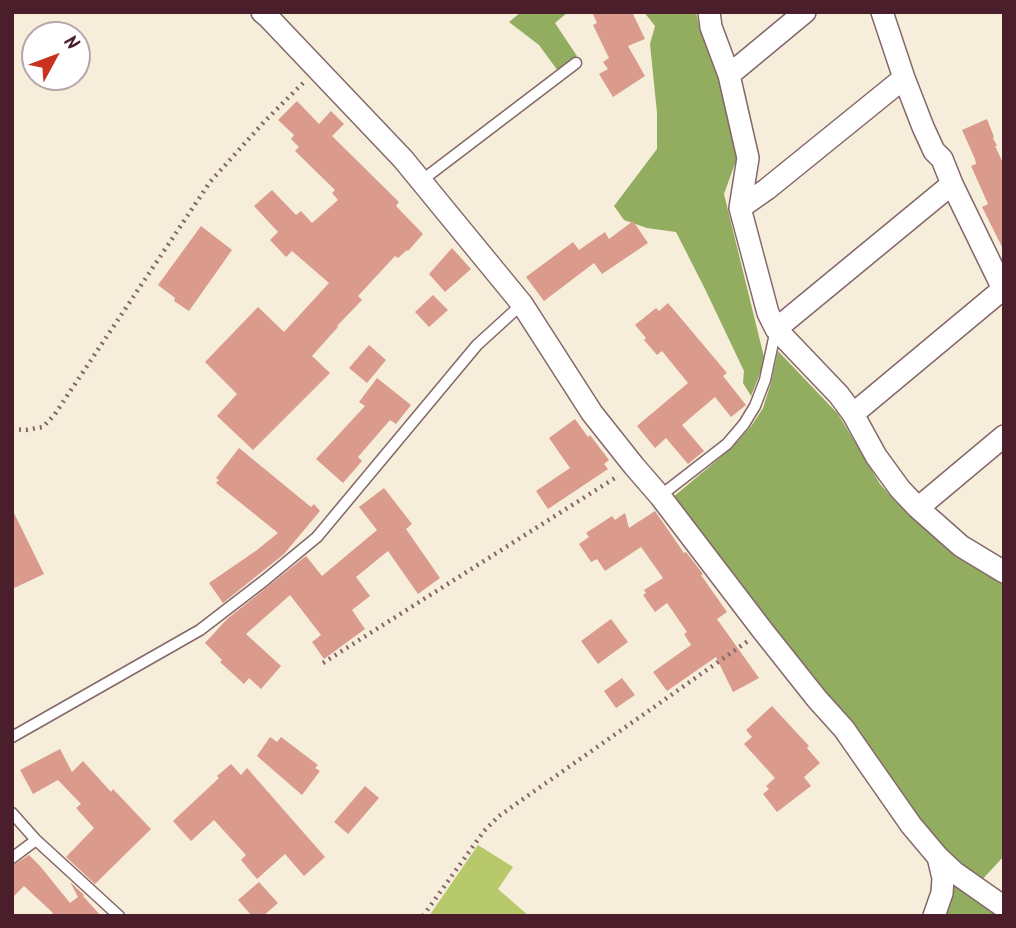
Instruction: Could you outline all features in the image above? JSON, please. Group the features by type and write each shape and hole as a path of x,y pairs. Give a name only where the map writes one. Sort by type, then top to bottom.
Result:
{"street":[{"path":"262,12 403,159 522,304 592,413 660,496 817,699 844,729 911,825 937,857 1004,908"},
{"path":"709,12 729,75 748,158 740,208 768,313 776,329 839,395 876,456 900,489 961,546 1004,572"},
{"path":"729,75 805,12"},
{"path":"853,415 1003,290 942,159 934,150 904,78 882,12"},
{"path":"740,208 904,78"},
{"path":"776,329 952,184"},
{"path":"918,508 1004,436"},
{"path":"934,916 942,893 943,878 937,857"}],"lane":[{"path":"421,181 576,62"},
{"path":"12,737 200,630 317,537 477,345 522,304"},
{"path":"660,496 727,444 744,424 755,406 765,380 776,329"},
{"path":"12,813 36,840 119,916"},
{"path":"12,858 36,840"}],"path":[{"path":"12,429 43,427 55,414 210,182 316,69"},
{"path":"323,663 634,466"},
{"path":"423,916 484,831 499,816 763,631"}],"green space":[{"path":"521,12 568,12 555,23 577,56 558,71 539,45 509,22"},
{"path":"644,12 696,12 716,70 737,158 724,194 764,357 751,396 743,383 744,371 676,232 647,228 624,220 614,206 657,149 657,113 650,44 655,26"},
{"path":"778,351 838,414 880,484 896,502 950,550 1004,583 1004,856 980,882 948,856 673,497 721,457 752,425 763,408"},
{"path":"478,845 513,867 498,889 529,916 429,916"},
{"path":"949,880 1002,916 941,916"}],"building":[{"path":"592,12 632,12 645,39 628,46 645,76 613,97 599,74 608,69 603,62 609,58 593,25 597,23"},
{"path":"297,101 319,124 331,111 344,124 332,136 399,202 396,206 423,234 408,251 398,258 395,256 358,296 362,300 312,356 330,373 253,450 217,416 237,394 205,362 258,307 284,332 329,283 292,251 286,257 270,240 278,232 254,206 272,190 296,215 301,211 312,223 338,200 332,193 335,190 295,151 299,147 291,139 294,135 278,120"},
{"path":"987,119 1004,165 1004,251 982,207 988,204 971,166 976,164 975,159 962,130"},
{"path":"633,221 648,243 602,274 594,263 544,301 526,277 573,242 579,250 605,232 609,239"},
{"path":"201,226 232,250 189,311 158,285"},
{"path":"452,248 471,269 445,292 429,274"},
{"path":"433,295 448,310 429,327 415,312"},
{"path":"668,303 727,373 723,376 746,405 731,417 715,397 682,425 704,451 688,464 666,438 655,448 637,426 688,383 662,351 657,355 635,325 656,308 659,311"},
{"path":"369,345 386,360 367,383 349,368"},
{"path":"377,378 411,405 396,424 390,420 358,457 362,461 343,483 316,459 365,406 359,402"},
{"path":"575,419 609,460 604,464 608,469 548,509 536,491 570,468 549,438"},
{"path":"239,448 311,507 314,504 320,511 284,554 223,603 209,583 278,533 216,483 219,480 216,478"},
{"path":"384,488 412,524 406,529 440,578 418,594 388,551 356,577 370,596 352,610 365,629 324,659 312,642 321,635 290,595 246,634 281,666 261,689 249,678 244,684 220,662 222,660 205,643 227,619 306,556 322,576 377,530 359,507"},
{"path":"12,509 44,574 12,589"},
{"path":"655,511 684,553 686,552 703,574 701,575 727,612 717,619 759,678 733,692 716,657 667,691 653,672 691,645 684,634 687,632 667,603 655,612 643,595 646,593 644,590 663,578 641,547 605,571 597,559 591,562 579,544 589,537 586,533 612,516 615,520 625,513 629,528"},
{"path":"611,619 628,642 598,664 581,641"},
{"path":"622,678 635,695 616,708 604,691"},
{"path":"772,706 809,746 807,748 820,763 804,777 811,786 777,812 763,794 769,789 766,786 775,778 744,744 752,737 746,730"},
{"path":"270,737 277,742 281,737 318,765 315,768 320,771 302,795 257,756"},
{"path":"60,749 72,772 83,761 111,792 113,789 151,829 95,884 66,857 94,828 76,808 81,804 58,780 33,794 20,770"},
{"path":"231,764 241,775 247,768 325,857 304,876 285,854 257,879 241,860 246,855 214,820 191,841 173,821"},
{"path":"365,786 379,798 348,834 334,822"},
{"path":"29,855 70,903 78,897 70,882 101,916 50,916 53,913 24,886 12,898 12,866"},
{"path":"259,882 278,903 263,916 252,916 238,900"}]}
